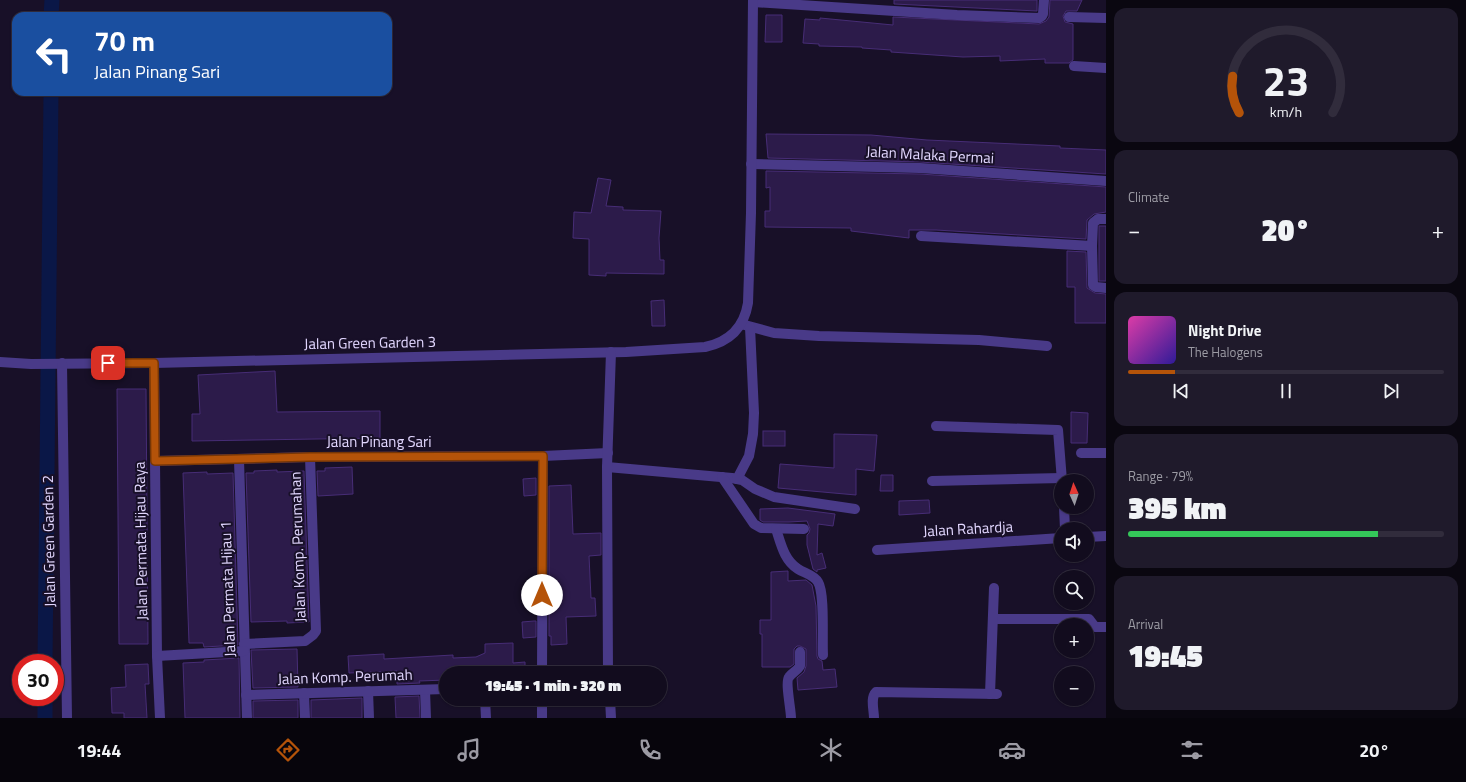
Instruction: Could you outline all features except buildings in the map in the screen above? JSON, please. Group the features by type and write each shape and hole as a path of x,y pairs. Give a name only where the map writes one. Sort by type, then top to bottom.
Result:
{"street":[{"path":"737,479 750,456 754,412 742,327 748,303 753,1 958,15 1039,18 1043,14 1044,0"},
{"path":"1069,17 1106,18"},
{"path":"1074,66 1106,68"},
{"name":"Jalan Malaka Permai","path":"751,164 920,168 1106,181"},
{"path":"1106,219 1098,219 1093,223 1092,246 1093,285 1096,287 1106,288"},
{"path":"921,236 1092,246"},
{"path":"742,327 774,333 818,336 979,340 1047,346"},
{"name":"Jalan Green Garden 3","path":"0,362 31,364 154,363 611,352 705,347 720,342 742,327"},
{"path":"608,666 606,453 611,352"},
{"name":"Jalan Permata Hijau Raya","path":"154,363 157,656 160,718"},
{"name":"Jalan Green Garden 2","path":"59,364 67,718"},
{"path":"936,426 1058,430 1062,474"},
{"name":"Jalan Pinang Sari","path":"155,461 310,457 543,456 606,453"},
{"path":"1081,453 1106,453"},
{"path":"542,666 543,456"},
{"name":"Jalan Komp. Perumahan","path":"157,656 305,641 314,635 316,631 310,457"},
{"name":"Jalan Permata Hijau 1","path":"239,460 247,718"},
{"path":"607,467 737,479 742,480 755,489 774,497 855,509"},
{"path":"722,477 754,524 761,528 804,529"},
{"path":"932,481 1054,480"},
{"path":"776,529 789,561 798,570 816,579 820,586 822,597 823,655"},
{"path":"1094,537 1106,536"},
{"name":"Jalan Rahardja","path":"877,550 1054,538"},
{"path":"874,718 873,698 876,692 993,694 994,588"},
{"path":"993,619 1089,619 1095,626 1106,627"},
{"path":"791,718 787,681 789,676 800,666 800,652"},
{"name":"Jalan Komp. Perumah","path":"246,695 439,689"},
{"path":"425,690 426,718"},
{"path":"368,692 369,718"},
{"path":"304,693 305,718"},
{"path":"485,706 486,718"},
{"path":"542,706 542,718"},
{"path":"610,706 611,718"}],"waterway":[{"path":"51,12 52,0"},
{"path":"45,654 51,96"},
{"path":"45,706 45,718"}],"route":[{"path":"108,363 154,363 155,461 310,457 543,456 542,595"}]}
